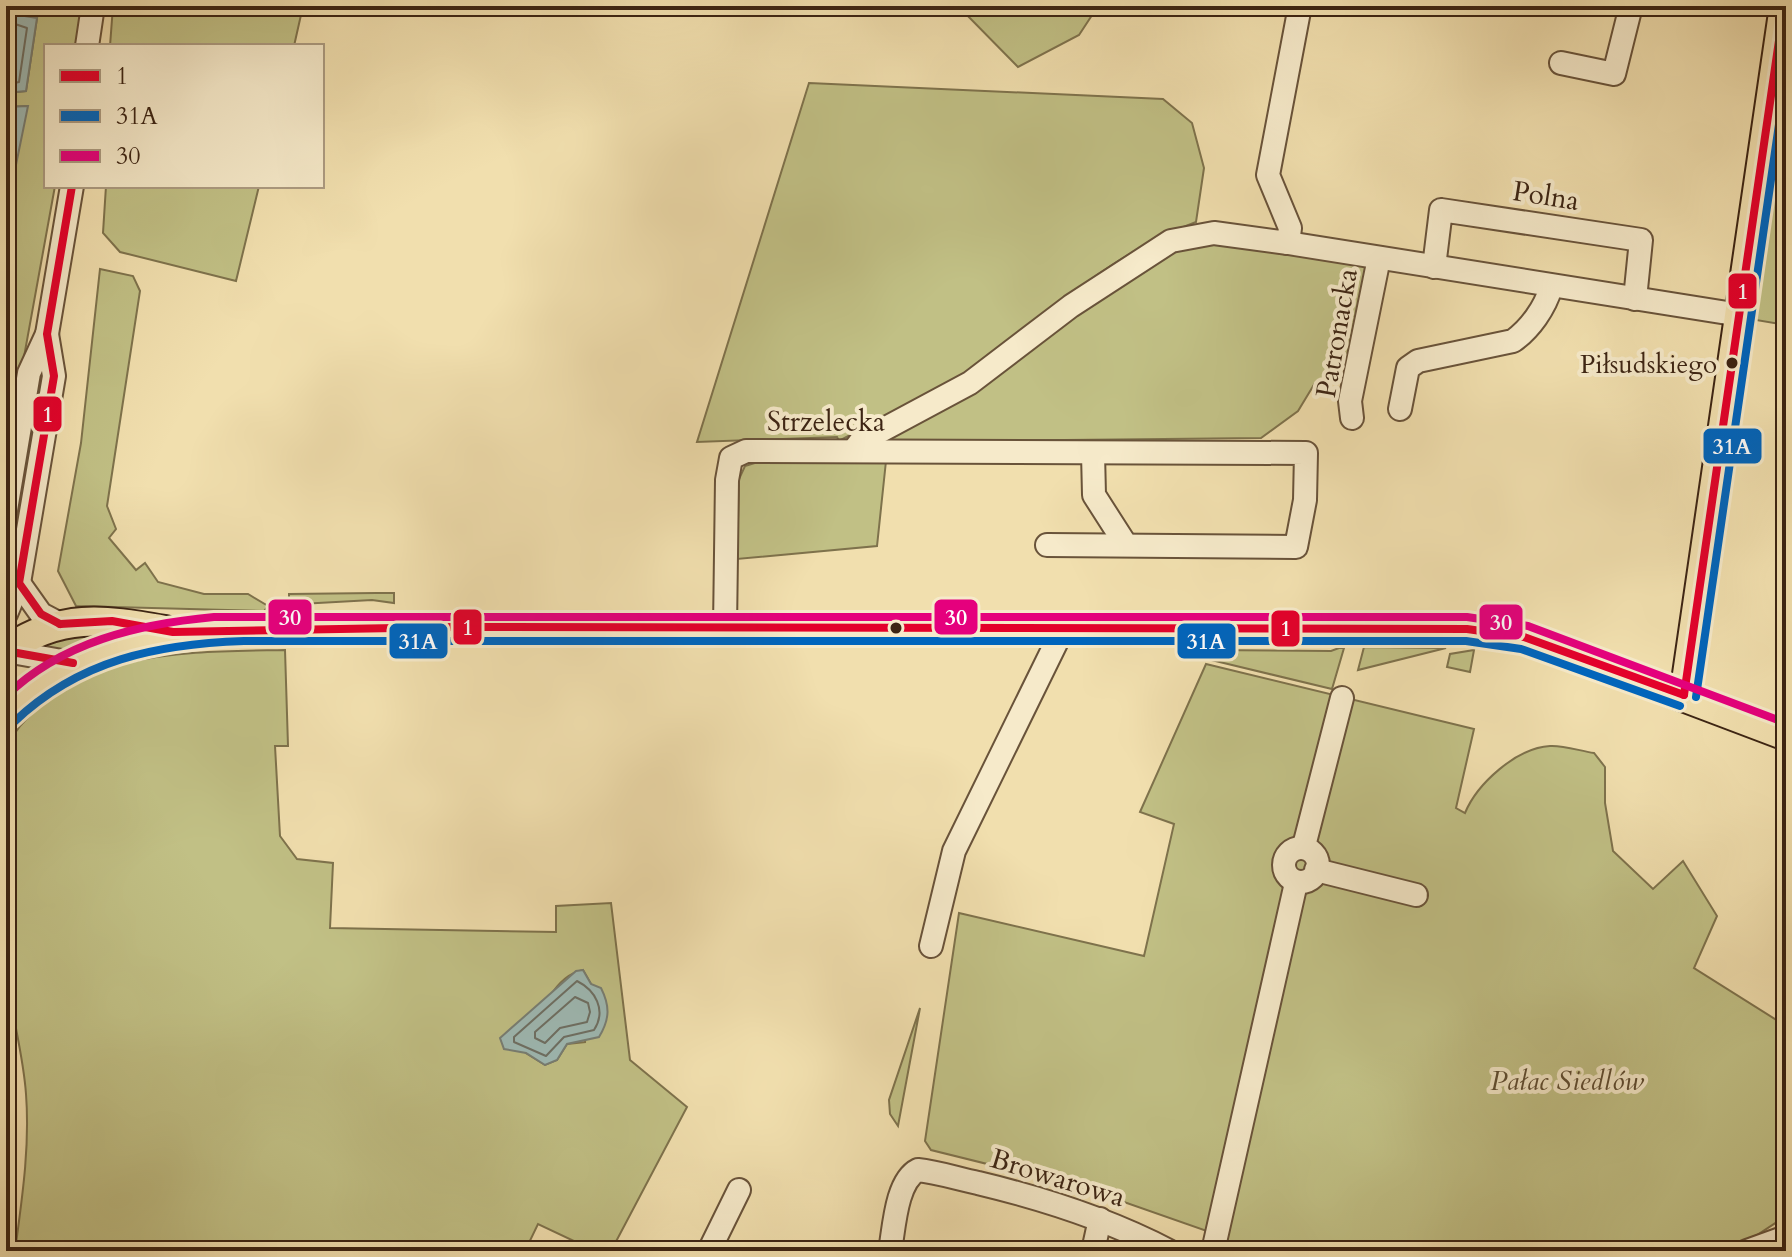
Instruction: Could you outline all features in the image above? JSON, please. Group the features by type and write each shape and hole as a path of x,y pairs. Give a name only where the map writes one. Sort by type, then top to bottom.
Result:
{"main road":[{"path":"1684,695 1784,6"},
{"path":"6,651 28,636 60,624 112,621 173,632 286,628 1496,631 1524,637 1786,736"},
{"path":"6,713 35,686 73,663 173,632"}],"street":[{"path":"87,44 93,6"},
{"path":"1288,243 1290,228 1268,175 1300,6"},
{"path":"1561,63 1614,74 1631,6"},
{"path":"6,510 29,373 47,334 72,188"},
{"name":"Polna","path":"1434,267 1441,210 1641,240 1635,299"},
{"path":"854,450 860,442 970,383 1071,306 1171,241 1214,233 1740,315"},
{"name":"Patronacka","path":"1352,418 1350,401 1379,258"},
{"path":"1400,409 1408,368 1418,361 1513,341 1523,334 1547,301 1551,287"},
{"path":"6,614 19,583 54,376 47,334"},
{"name":"Strzelecka","path":"725,628 727,480 731,458 746,451 1306,453 1305,500 1296,547 1047,545"},
{"path":"1093,453 1094,495 1126,545"},
{"path":"19,583 41,614 60,624"},
{"path":"931,946 954,851 1058,639 1058,629"},
{"path":"6,651 73,663"},
{"path":"1304,846 1342,698"},
{"path":"1304,846 1316,852 1316,870 1309,883 1296,883 1285,877 1285,869 1292,847 1304,846"},
{"path":"1316,870 1416,895"},
{"path":"1213,1251 1296,883"},
{"name":"Browarowa","path":"890,1251 903,1188 911,1174 925,1171 1014,1192 1100,1219 1169,1251"},
{"path":"709,1251 739,1190"},
{"path":"1093,1251 1100,1219"},
{"path":"1747,1251 1786,1237"}],"green space":[{"path":"6,6 86,6 79,44 44,44 44,188 55,188 6,456 6,209 27,106 6,107 6,93 26,91 37,18 6,13"},
{"path":"113,6 303,6 294,44 110,44"},
{"path":"958,6 1098,6 1079,35 1018,67"},
{"path":"809,83 1163,99 1192,123 1204,168 1196,222 1164,235 1105,270 953,382 839,441 837,437 697,442"},
{"path":"1786,104 1786,325 1756,320"},
{"path":"106,188 259,188 236,281 120,252 103,233"},
{"path":"1209,239 1367,262 1348,363 1315,383 1298,411 1261,438 871,442 1138,263"},
{"path":"100,269 133,276 140,291 107,506 116,529 109,538 136,570 145,563 158,582 204,594 248,594 268,606 264,611 76,606 58,571 81,443"},
{"path":"46,358 6,598 6,559 39,361"},
{"path":"886,461 877,546 737,559 739,479 745,466 758,462"},
{"path":"394,593 394,603 372,600 300,604 289,598 289,594"},
{"path":"138,630 65,653 37,646 57,634"},
{"path":"1364,647 1446,648 1358,670"},
{"path":"1344,648 1332,689 1207,659 1208,650 1331,651"},
{"path":"285,650 288,746 275,746 280,836 297,859 333,863 330,928 556,932 556,906 611,903 630,1060 687,1107 611,1251 595,1251 538,1224 525,1251 15,1251 25,1173 27,1114 6,963 5,809 10,740 35,710 65,687 98,672 134,661 172,655","holes":["583,970 591,984 585,1042 567,1044 557,1060 545,1065 526,1053 540,1016 561,982"]},
{"path":"1474,650 1470,672 1447,667 1450,654"},
{"name":"Pałac Siedlów","path":"1206,664 1474,729 1456,808 1465,813 1488,780 1524,753 1555,746 1594,753 1605,767 1605,803 1613,851 1653,889 1683,861 1717,916 1694,968 1786,1026 1786,1216 1757,1235 1723,1249 1707,1242 1701,1251 1217,1251 1207,1231 1084,1188 931,1150 925,1141 959,913 1144,956 1174,824 1140,812"},
{"path":"920,1008 898,1126 890,1114 889,1100"}],"water":[{"path":"6,13 37,18 26,91 6,93"},
{"path":"28,106 7,209 6,209 6,107"},
{"path":"583,970 591,984 601,988 606,1001 607,1018 599,1037 567,1044 557,1060 545,1065 526,1053 504,1049 500,1038 576,971"}],"transit line":[{"name":"1","path":"1684,695 1784,6"},
{"name":"31A","path":"1696,697 1786,76"},
{"name":"1","path":"60,624 41,614 19,583 54,376 47,334 72,188"},
{"name":"30","path":"6,696 51,662 102,639 157,625 214,617 1467,617 1528,626 1786,723"},
{"name":"1","path":"60,624 112,621 173,632 454,627 1467,629 1524,637 1684,695"},
{"name":"31A","path":"14,722 65,684 121,659 180,646 244,641 1466,641 1521,649 1680,706"},
{"name":"1","path":"6,651 73,663"}],"place":[{"name":"Piłsudskiego","path":"1732,363"}]}
